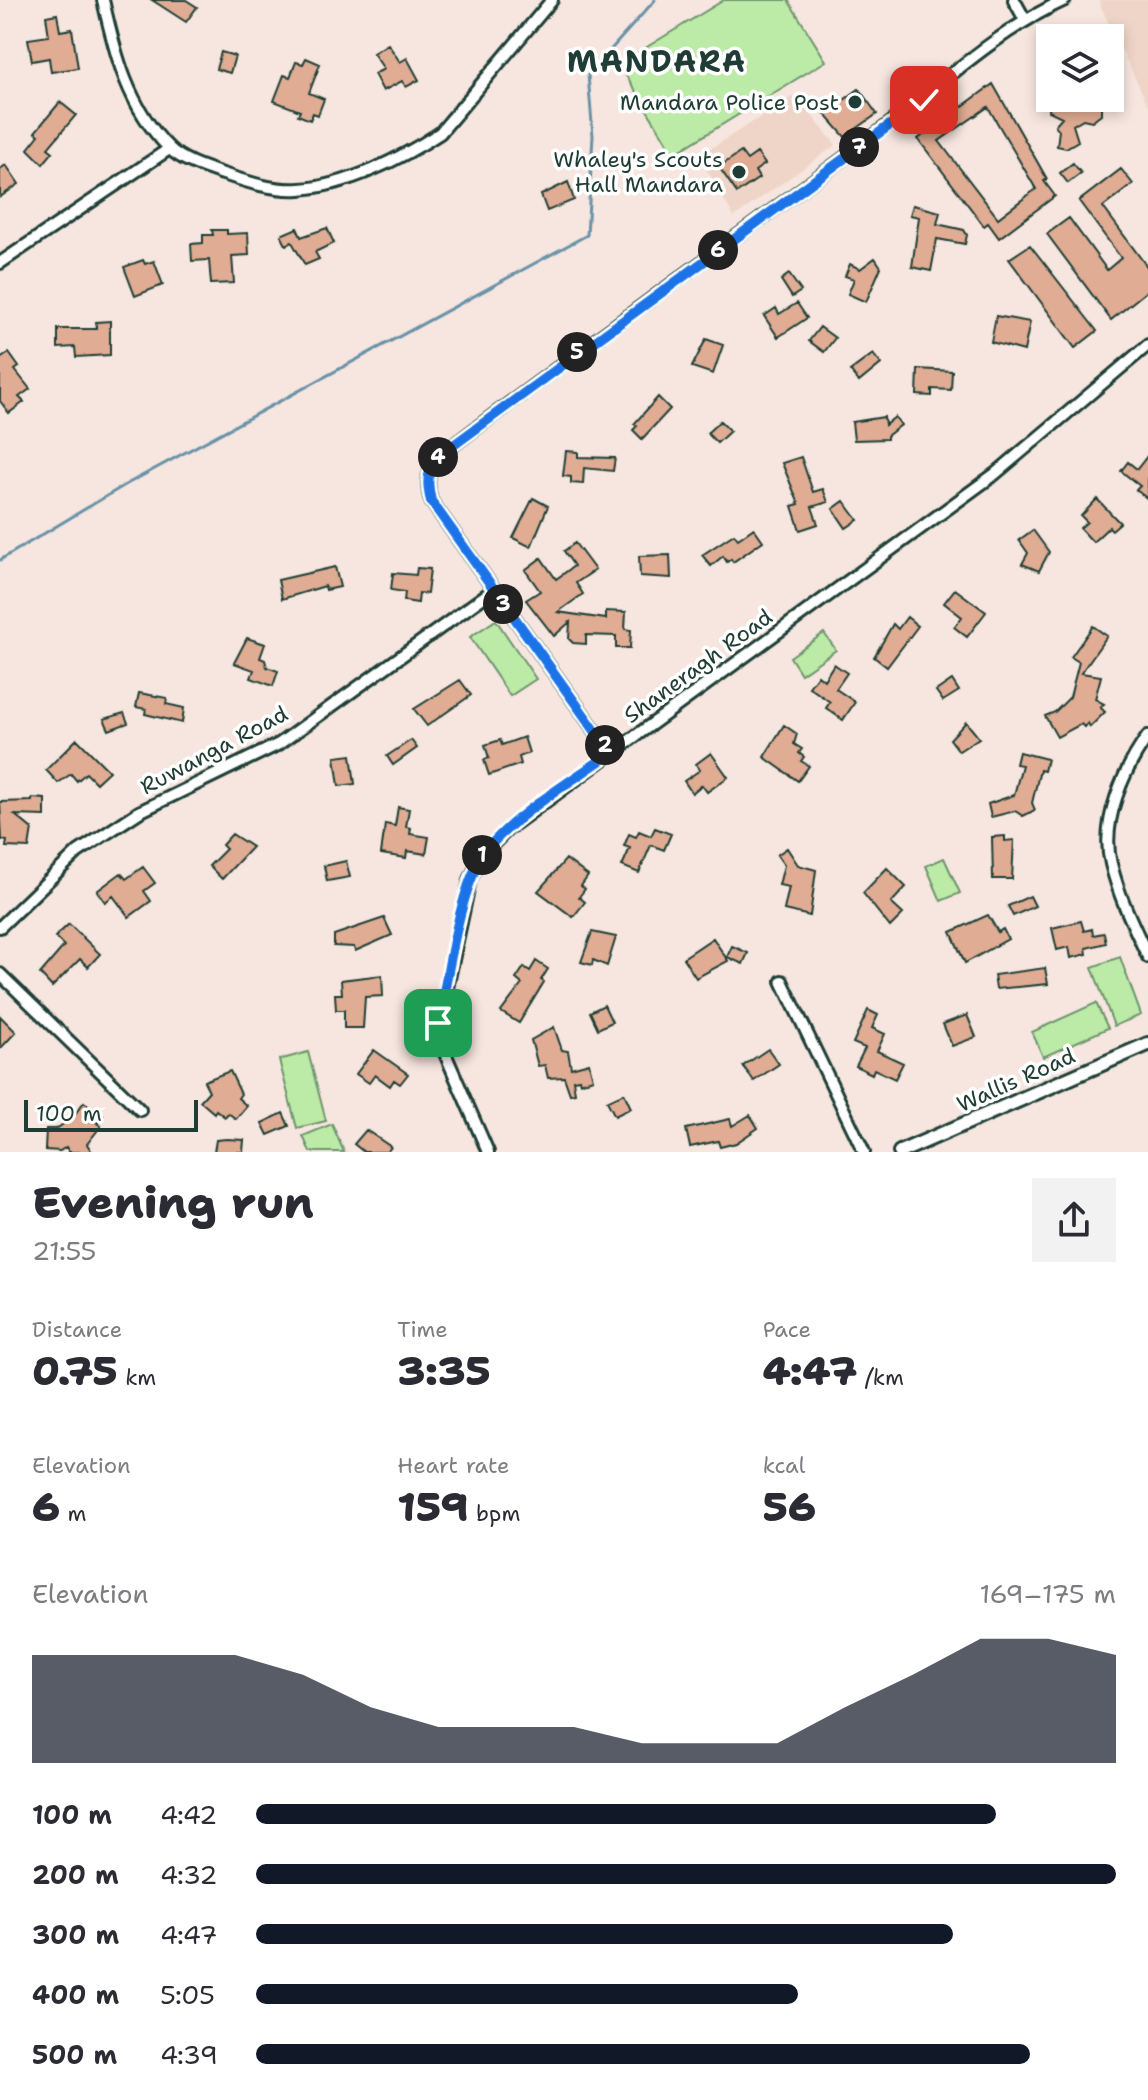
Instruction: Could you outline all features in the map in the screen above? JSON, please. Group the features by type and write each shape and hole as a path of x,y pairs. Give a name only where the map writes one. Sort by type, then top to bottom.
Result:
{"street":[{"path":"103,0 117,65 137,107 169,149 213,171 271,187 300,189 340,181 419,147 440,133 552,0"},
{"path":"1014,0 1024,18"},
{"path":"611,753 431,501 426,482 429,468 438,457 618,321 924,100 1024,18 1065,0"},
{"path":"0,263 169,149"},
{"name":"Shaneragh Road","path":"488,1152 437,1035 470,880 482,855 508,829 995,474 1148,345"},
{"name":"Ruwanga Road","path":"0,927 78,852 139,812 279,744 493,590"},
{"path":"1148,736 1127,765 1112,819 1110,861 1148,957"},
{"path":"0,974 140,1110"},
{"path":"782,981 864,1152"},
{"name":"Wallis Road","path":"900,1152 1148,1044"}],"shaded area":[{"path":"1099,0 1148,0 1148,105 1124,55 1124,24 1109,24"},
{"path":"795,95 836,145 734,217 699,156"}],"green space":[{"path":"724,0 788,0 826,61 674,154 619,64"},
{"path":"496,620 536,679 510,696 470,637"},
{"path":"824,633 836,650 801,674 790,657"},
{"path":"944,858 960,893 941,901 926,866"},
{"path":"1120,957 1141,1015 1114,1026 1092,967"},
{"path":"1096,1003 1108,1028 1043,1057 1032,1032"},
{"path":"308,1052 326,1121 297,1128 279,1060"},
{"path":"332,1124 344,1152 310,1152 303,1136"}],"building":[{"path":"152,0 186,0 197,7 186,22"},
{"path":"57,14 60,31 72,29 78,68 51,72 49,58 32,61 28,39 49,36 46,16"},
{"path":"388,44 400,62 407,58 419,80 406,87 402,81 383,91 374,74 384,69 373,53"},
{"path":"221,52 235,56 230,73 216,69"},
{"path":"306,58 320,64 309,93 324,99 318,115 313,113 310,120 298,115 300,111 274,101 284,75 290,77 296,62 303,64"},
{"path":"993,84 1055,196 999,238 988,223 984,226 918,139","holes":["988,107 1036,189 998,218 939,141"]},
{"name":"Mandara Police Post","path":"859,89 877,114 845,137 825,114"},
{"path":"60,102 76,115 48,148 53,152 43,164 28,149 39,135 35,132"},
{"path":"1051,112 1101,112 1092,121 1083,119 1073,125 1078,141 1066,148 1057,146 1059,130 1055,125 1062,117"},
{"name":"Whaley's Scouts Hall Mandara","path":"741,152 747,160 757,153 765,164 755,171 759,178 737,193 719,167"},
{"path":"1073,163 1081,173 1068,183 1060,173"},
{"path":"6,165 19,184 0,197 0,169"},
{"path":"1121,169 1133,184 1103,207 1148,268 1148,290 1111,320 1047,234 1069,218 1107,270 1121,258 1079,201"},
{"path":"568,182 574,200 547,211 541,195"},
{"path":"913,205 940,212 937,224 964,230 967,235 965,244 937,239 931,271 912,267 919,217 910,215"},
{"path":"297,228 301,237 327,228 334,243 315,252 319,259 305,265 292,242 286,245 281,235"},
{"path":"212,230 227,230 227,234 248,233 249,255 232,256 234,283 211,284 209,260 192,261 191,244 203,243 203,235 213,235"},
{"path":"1030,245 1097,331 1075,348 1009,259"},
{"path":"875,258 881,267 866,302 848,294 854,279 845,276 850,264 860,269"},
{"path":"143,260 145,264 154,261 163,285 135,296 124,267"},
{"path":"789,274 801,291 792,297 781,280"},
{"path":"797,303 807,318 778,337 764,316 776,308 779,314"},
{"path":"996,316 1030,322 1024,351 991,342"},
{"path":"110,321 110,355 76,357 75,347 58,348 58,329 97,329 96,322"},
{"path":"820,327 835,338 824,352 809,341"},
{"path":"706,339 723,345 713,374 692,367"},
{"path":"9,353 19,367 15,370 30,389 19,397 24,402 9,413 0,401 0,359"},
{"path":"873,354 881,364 859,382 850,371"},
{"path":"918,369 952,371 951,390 932,389 932,396 917,395"},
{"path":"658,397 670,409 642,439 633,430 637,426 634,424"},
{"path":"884,417 885,425 895,417 901,425 887,439 854,440 852,422"},
{"path":"720,421 730,431 717,443 707,433"},
{"path":"566,451 578,452 578,457 615,458 613,471 584,468 583,484 571,483 571,477 563,476"},
{"path":"1148,455 1148,499 1136,490 1140,486 1121,471 1128,462 1137,469"},
{"path":"801,457 813,492 823,489 828,502 812,507 818,524 800,530 792,506 799,504 782,463"},
{"path":"533,498 548,506 531,547 513,538"},
{"path":"1097,499 1120,523 1112,530 1109,527 1093,542 1080,528 1087,522 1081,516"},
{"path":"844,501 858,520 846,528 833,509"},
{"path":"754,528 763,541 733,562 731,559 727,562 723,556 711,566 702,555 734,534 738,539"},
{"path":"1033,530 1049,552 1039,571 1022,564 1028,553 1019,540"},
{"path":"575,543 595,570 576,583 583,594 558,612 606,619 606,611 626,612 625,629 631,630 630,648 616,648 616,636 586,635 586,644 573,643 569,639 570,622 554,636 526,600 540,591 525,570 541,558 556,579 574,566 564,551"},
{"path":"670,555 671,578 640,576 639,556"},
{"path":"335,567 340,587 326,590 325,586 282,599 278,580"},
{"path":"417,568 430,569 427,594 419,593 418,603 404,601 405,592 391,590 393,573 416,575"},
{"path":"955,589 986,612 967,637 954,627 962,617 944,603"},
{"path":"907,617 918,626 887,667 874,657 893,624 898,629"},
{"path":"1093,626 1107,636 1081,673 1101,676 1095,699 1104,704 1100,707 1105,712 1090,727 1088,723 1084,727 1081,724 1057,737 1045,716 1055,712 1070,697 1079,662 1071,657"},
{"path":"247,638 265,644 260,658 265,660 267,667 278,671 273,686 251,678 254,670 234,663"},
{"path":"834,664 847,673 836,689 855,702 843,720 826,708 830,702 809,687 818,675 824,680"},
{"path":"460,680 471,695 427,726 414,709"},
{"path":"952,680 959,691 943,701 936,691"},
{"path":"139,693 167,698 166,704 184,708 182,723 145,714 146,709 136,707"},
{"path":"124,713 128,723 109,730 104,719"},
{"path":"966,722 979,738 959,751 950,739"},
{"path":"784,725 797,734 794,744 802,749 799,753 804,757 801,761 809,766 798,781 764,757"},
{"path":"524,737 529,753 519,757 521,764 489,775 484,760 489,758 485,745 500,740 502,745"},
{"path":"77,739 109,771 96,783 86,773 77,781 71,774 58,783 46,770"},
{"path":"411,740 417,748 393,765 387,756"},
{"path":"1019,752 1047,759 1044,771 1040,770 1032,803 1035,810 1023,816 1015,811 991,817 988,804 1014,795 1022,765 1016,764"},
{"path":"711,753 728,777 707,792 702,785 692,793 684,781 700,770 696,764"},
{"path":"351,755 355,784 339,786 335,757"},
{"path":"32,798 45,799 45,816 15,815 32,829 29,848 6,847 7,841 2,840 0,802 32,801"},
{"path":"398,807 409,809 406,827 411,828 410,834 429,837 426,854 407,851 406,858 381,854 385,824 395,826"},
{"path":"655,828 671,834 664,850 651,845 639,873 622,866 630,848 624,846 629,834 636,837 639,831 651,836"},
{"path":"232,834 252,847 222,879 209,866 226,849 222,845"},
{"path":"1005,836 1005,841 1014,840 1012,879 993,879 992,837"},
{"path":"787,848 798,865 816,870 810,916 784,910 789,887 779,885 784,865 777,855"},
{"path":"566,859 588,876 581,886 585,889 579,897 585,902 573,917 538,891"},
{"path":"346,861 350,877 327,881 324,866"},
{"path":"143,867 155,883 144,891 151,901 129,917 113,896 105,902 97,891 121,873 126,879"},
{"path":"887,868 906,887 891,903 903,914 890,927 863,893"},
{"path":"1030,896 1035,906 1013,916 1008,906"},
{"path":"988,915 998,932 1003,929 1008,939 965,963 951,932"},
{"path":"384,918 392,935 355,951 354,947 334,946 334,935"},
{"path":"1081,921 1084,931 1092,929 1093,935 1104,933 1106,943 1086,948 1087,954 1071,958 1069,947 1057,950 1052,928"},
{"path":"69,924 100,954 88,967 80,959 52,987 40,974 64,946 55,937"},
{"path":"592,932 616,937 607,966 593,960 592,965 581,962"},
{"path":"713,938 728,961 696,978 683,958"},
{"path":"732,946 748,953 743,964 727,957"},
{"path":"536,961 548,969 541,980 544,982 519,1023 501,1012 522,984 516,979 524,967 530,971"},
{"path":"1045,968 1048,984 996,989 994,975"},
{"path":"382,975 383,996 365,997 363,1028 344,1028 344,1010 336,1010 335,994 342,994 341,980"},
{"path":"604,1005 612,1022 598,1029 590,1012"},
{"path":"868,1010 878,1015 872,1028 885,1034 877,1051 903,1063 895,1079 874,1069 872,1074 856,1066 865,1048 853,1043"},
{"path":"967,1015 976,1037 952,1046 943,1024"},
{"path":"0,1016 16,1032 0,1049"},
{"path":"554,1027 562,1050 568,1051 571,1068 589,1063 593,1079 580,1083 579,1079 573,1080 575,1093 570,1094 564,1077 548,1078 545,1065 538,1066 531,1040"},
{"path":"768,1049 779,1064 754,1081 743,1066"},
{"path":"374,1050 408,1074 400,1084 394,1080 390,1086 375,1075 369,1083 356,1074"},
{"path":"230,1071 241,1094 238,1098 247,1106 236,1119 228,1113 225,1117 216,1110 214,1113 200,1101 209,1091 204,1081"},
{"path":"624,1093 631,1108 615,1116 607,1101"},
{"path":"84,1102 103,1116 97,1123 101,1126 87,1144 92,1152 69,1152 66,1147 60,1151 45,1150 46,1129 56,1129 72,1118"},
{"path":"283,1113 289,1126 268,1135 262,1123"},
{"path":"750,1115 758,1128 736,1143 720,1147 718,1141 690,1147 686,1129 730,1119 732,1126"},
{"path":"366,1130 391,1147 387,1152 364,1152 354,1144"},
{"path":"216,1140 244,1140 243,1152 214,1152"}],"waterway":[{"path":"0,560 125,485 587,235 593,136 588,75 655,0"}],"place":[{"name":"Mandara Police Post","path":"855,102"},
{"name":"Whaley's Scouts Hall Mandara","path":"739,172"}],"district":[{"name":"MANDARA","path":"657,61"}],"route":[{"path":"438,1023 470,880 482,855 508,829 611,753 431,501 426,482 429,468 438,457 618,321 924,100"}]}
